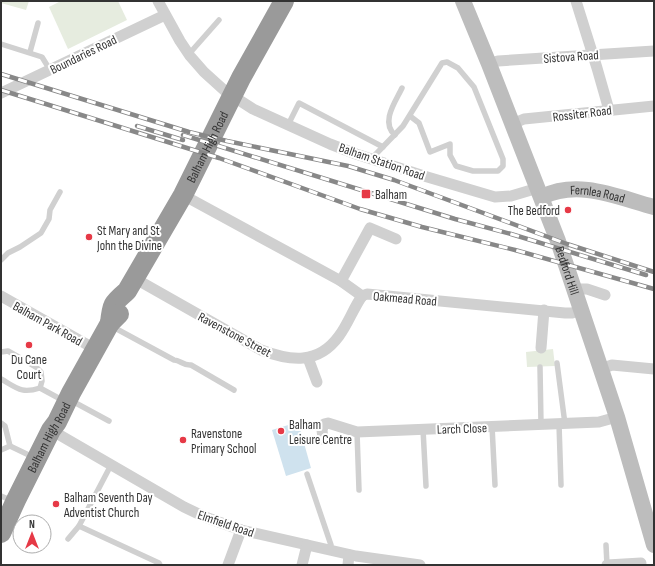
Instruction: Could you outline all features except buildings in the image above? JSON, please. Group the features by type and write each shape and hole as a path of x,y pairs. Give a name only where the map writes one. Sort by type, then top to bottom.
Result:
{"highway":[{"name":"Balham High Road","path":"1,532 7,506 37,459 67,400 109,324 114,302 131,285 183,195 232,97 284,1"}],"main road":[{"name":"Bedford Hill","path":"463,1 558,241 617,417 654,546"},
{"name":"Fernlea Road","path":"540,193 557,190 588,189 654,207"}],"street":[{"name":"Balham Station Road","path":"158,1 189,54 214,83 232,97 253,109 330,144 373,160 495,197 540,193"},
{"path":"576,1 609,110"},
{"name":"Boundaries Road","path":"1,93 165,15"},
{"name":"Sistova Road","path":"489,64 498,61 654,51"},
{"name":"Rossiter Road","path":"512,124 524,119 654,106"},
{"name":"Oakmead Road","path":"183,195 341,281 362,296 367,294 572,313 581,310"},
{"path":"341,281 370,228 396,239"},
{"name":"Ravenstone Street","path":"131,285 261,350 277,356 308,358 326,351 339,336 362,296"},
{"path":"574,289 587,289 605,295"},
{"name":"Balham Park Road","path":"1,296 95,349"},
{"path":"541,348 544,310"},
{"path":"308,358 316,382"},
{"path":"601,369 612,365 654,369"},
{"name":"Larch Close","path":"323,439 322,430 324,424 328,423 357,432 599,422 617,417"},
{"name":"Elmfield Road","path":"51,430 184,507 205,517 242,530 330,551 349,560 380,560 420,565"},
{"path":"228,565 242,530"},
{"path":"302,565 306,546"},
{"path":"607,565 641,563"}],"lane":[{"path":"189,54 219,20"},
{"path":"30,52 38,23"},
{"path":"1,44 42,57 50,70"},
{"path":"373,160 410,116 442,63 447,62 458,68 474,88 503,159 503,166 498,171 473,171 456,166 450,155 450,144 430,152 419,124 410,116"},
{"path":"395,135 391,132 388,121 390,113 402,88"},
{"path":"288,125 299,103 383,147"},
{"path":"1,260 8,253 41,233 49,219 50,210 60,192"},
{"path":"109,324 174,360 187,366 191,365 234,390"},
{"path":"1,352 8,351 36,367 41,372 42,380 40,388"},
{"path":"557,363 562,424 561,485"},
{"path":"540,367 541,424"},
{"path":"1,379 20,390 30,391 40,388 109,421"},
{"path":"1,423 5,426 10,446"},
{"path":"492,426 495,485"},
{"path":"423,429 426,486"},
{"path":"357,432 360,490"},
{"path":"1,450 10,446 37,459"},
{"path":"68,539 79,526 111,465"},
{"path":"307,474 331,544 330,551"},
{"path":"79,526 159,562 160,565"},
{"path":"606,545 607,565"}],"shaded area":[{"path":"1,1 29,1 26,10 1,3"},
{"path":"61,1 118,1 127,20 68,49 49,7"},
{"path":"553,349 555,366 527,367 526,352"}],"water":[{"path":"298,422 311,468 286,476 272,430"}],"railway":[{"path":"1,74 189,132 348,166 394,180 567,244 654,272"},
{"path":"1,90 219,158 360,209 654,289"},
{"path":"137,126 183,140"},
{"path":"183,135 455,219 511,234 646,275"}],"place":[{"name":"Balham","path":"366,194"},
{"name":"The Bedford","path":"568,210"},
{"name":"St Mary and St John the Divine","path":"89,237"},
{"name":"Du Cane Court","path":"29,345"},
{"name":"Balham Leisure Centre","path":"281,431"},
{"name":"Ravenstone Primary School","path":"183,440"},
{"name":"Balham Seventh Day Adventist Church","path":"56,504"}]}
